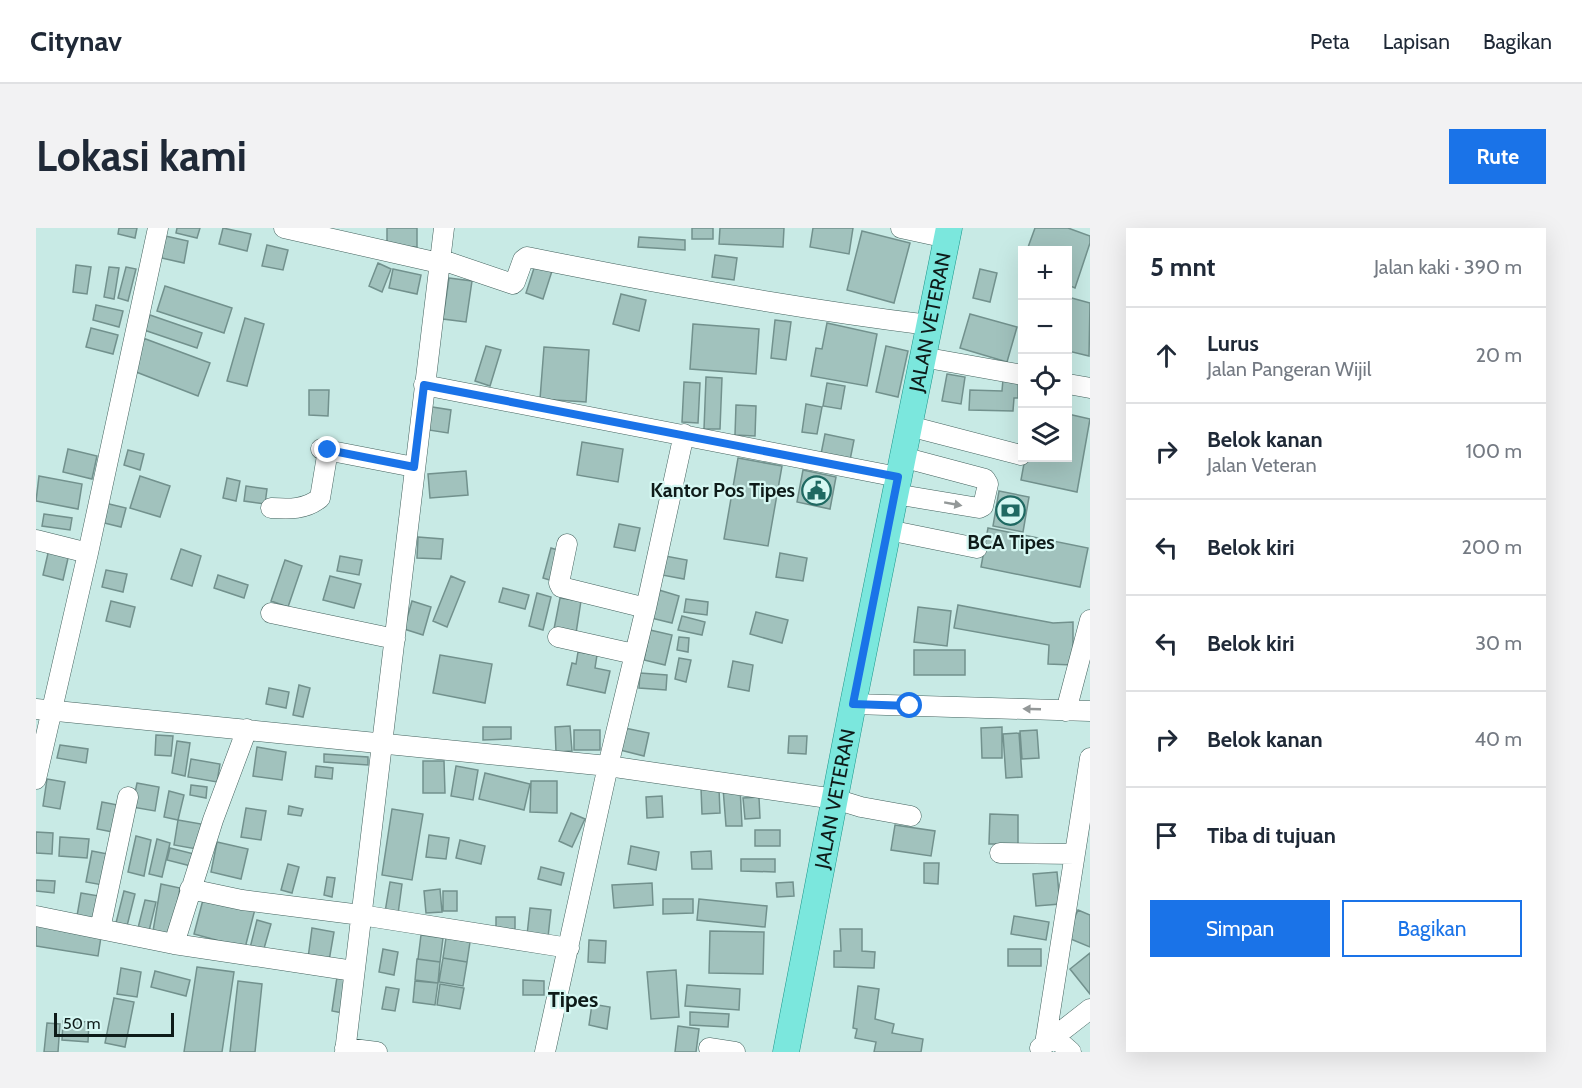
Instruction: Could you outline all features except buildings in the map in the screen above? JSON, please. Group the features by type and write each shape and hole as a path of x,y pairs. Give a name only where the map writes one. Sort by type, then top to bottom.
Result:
{"main road":[{"name":"JALAN VETERAN","path":"786,1052 898,476 948,233"}],"street":[{"path":"36,779 44,710 88,553 158,228"},
{"path":"284,228 439,261 513,284 523,260 527,257 740,298 830,313 929,325"},
{"path":"377,1052 345,1050 444,228"},
{"path":"901,228 948,233"},
{"path":"922,357 1018,374"},
{"path":"424,385 898,476"},
{"path":"1072,385 1090,388"},
{"path":"909,426 1018,454"},
{"path":"545,1052 684,434"},
{"path":"271,508 303,508 320,498 325,450 414,467"},
{"path":"888,530 977,548"},
{"path":"36,540 88,553"},
{"path":"567,544 559,583 561,587 646,608"},
{"path":"271,613 395,639"},
{"path":"1066,711 1090,620"},
{"path":"558,637 634,654"},
{"path":"853,704 1090,711"},
{"path":"44,710 608,766 835,799 861,807 911,816"},
{"path":"174,944 213,820 247,729"},
{"path":"1045,1044 1090,759"},
{"path":"100,929 128,797"},
{"path":"1000,853 1075,854"},
{"path":"190,889 242,900 361,915 569,948"},
{"path":"36,916 174,944 354,971"},
{"path":"1045,1044 1090,1009"},
{"path":"1045,1044 1071,1052"},
{"path":"709,1048 735,1052"}],"place":[{"name":"Kantor Pos Tipes","path":"816,490"},
{"name":"BCA Tipes","path":"1011,511"}],"district":[{"name":"Tipes","path":"573,999"}],"route":[{"path":"328,450 414,467 424,385 898,477 853,704 910,706"}]}
